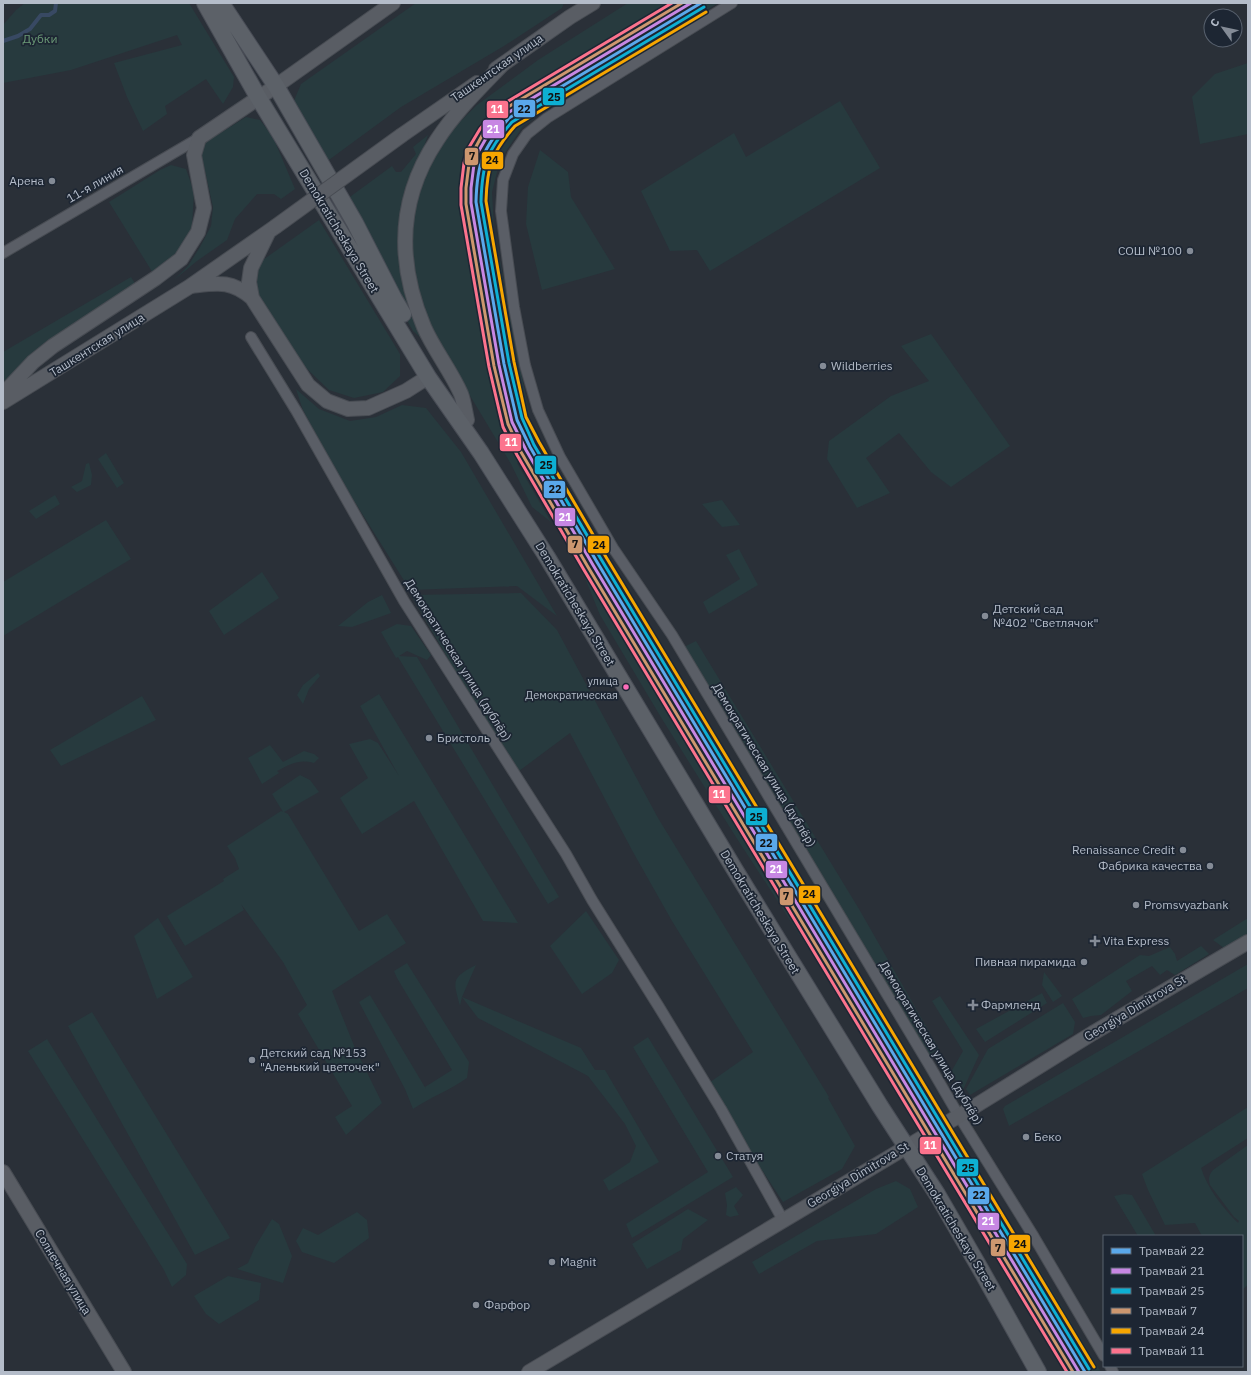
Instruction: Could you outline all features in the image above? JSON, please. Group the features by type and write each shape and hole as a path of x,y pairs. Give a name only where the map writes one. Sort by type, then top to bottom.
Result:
{"main road":[{"name":"Demokraticheskaya Street","path":"205,3 258,97 428,377 481,453 547,557 739,877 949,1215 1038,1372"},
{"path":"3,394 33,362 53,346 156,278 180,259 198,232 204,208 194,155 199,138 276,86 393,3"},
{"path":"570,17 574,3"},
{"name":"Ташкентская улица","path":"3,402 189,287 402,135 570,17 593,3"},
{"name":"Demokraticheskaya Street","path":"222,4 276,86 355,223 394,300 467,420 481,453"},
{"path":"467,420 461,394 424,328 412,293 407,272 404,247 407,217 415,182 423,164 437,139 462,107 502,65"},
{"path":"252,298 249,282 250,268 272,229"},
{"path":"189,287 217,283 233,285 242,290 252,298 308,385 327,401 348,409 368,408 406,391 428,377"},
{"name":"Georgiya Dimitrova St","path":"529,1372 906,1146 959,1116 1093,1033 1248,942"},
{"name":"Солнечная улица","path":"3,1172 7,1187 124,1372"}],"street":[{"name":"Демократическая улица (дублёр)","path":"732,3 547,118 527,134 513,154 504,180 501,211 514,307 525,365 538,410 560,458 613,548 672,635 1103,1354"},
{"name":"11-я линия","path":"3,253 199,138"},
{"name":"Демократическая улица (дублёр)","path":"251,337 297,412 404,601 566,854 599,912 721,1109 783,1220"}],"green space":[{"name":"Дубки","path":"25,3 189,3 234,77 233,87 223,104 206,79 165,106 167,114 143,131 127,97 114,63 182,45 177,35 71,70 3,83 3,25 16,10"},
{"path":"416,3 564,3 562,8 504,46 401,107 322,165 293,103 301,84"},
{"path":"628,3 684,3 595,54 504,110 482,132 467,160 462,187 487,354 498,411 519,461 517,463 551,522 532,507 511,464 451,364 427,317 412,293 410,201 446,136 477,105 538,60"},
{"path":"703,3 718,3 650,46 569,94 523,126 500,160 492,192 494,229 532,429 602,544 591,551 516,416 478,202 484,163 515,118"},
{"path":"1248,63 1248,134 1200,144 1192,97 1215,74"},
{"path":"840,101 880,168 710,271 697,250 670,251 641,191 734,133 746,157"},
{"path":"246,117 260,120 273,137 295,189 281,199 274,194 257,194 235,219 227,240 197,261 174,280 188,266 211,226 213,207 201,153 206,142"},
{"path":"428,135 405,201 421,338 413,331 343,202 392,166 396,172 401,172 416,154 413,147"},
{"path":"540,150 568,172 571,197 615,269 542,290 526,224 528,187"},
{"path":"171,165 186,169 194,192 192,226 179,254 156,278 109,202 160,170"},
{"path":"319,220 400,354 400,376 383,392 354,398 329,390 303,365 254,289 254,276 260,262"},
{"path":"131,277 136,285 43,347 3,382 3,352"},
{"path":"931,334 1010,446 951,487 931,472 899,433 866,458 890,493 857,508 827,459 829,441 891,396 929,381 901,346"},
{"path":"296,389 319,409 350,421 376,417 402,405 426,408 461,452 557,616 517,586 410,590 336,472 303,410"},
{"path":"106,453 124,483 117,488 98,459"},
{"path":"89,463 92,475 91,485 77,492 71,487 82,481 86,464"},
{"path":"55,495 60,504 36,519 29,511"},
{"path":"722,500 740,525 722,527 702,504"},
{"path":"106,520 131,559 3,636 3,582"},
{"path":"739,549 758,585 709,614 703,602 740,579 726,555"},
{"path":"597,562 659,668 672,661 859,972 919,1076 903,1082 810,951 734,834 662,719 600,615 583,573"},
{"path":"262,572 279,598 224,635 209,611"},
{"path":"521,593 557,630 658,818 829,1097 828,1098 855,1146 842,1169 783,1202 706,1085 753,1052 672,921 633,852 570,733 515,774 411,595"},
{"path":"382,595 391,613 352,627 338,626 368,602"},
{"path":"397,624 411,626 431,655 427,660 407,651 399,656 417,657 559,897 548,904 398,657 396,658 381,632"},
{"path":"696,641 859,909 939,1049 925,1057 680,649"},
{"path":"318,673 320,676 309,689 303,704 297,695 303,685"},
{"path":"379,694 518,923 483,921 414,801 362,834 340,798 368,778 349,744 370,739 378,743 399,776 360,706"},
{"path":"142,696 156,720 61,766 50,750"},
{"path":"270,745 283,762 304,751 314,754 319,758 314,763 299,762 286,766 277,771 279,773 262,784 248,758"},
{"path":"300,775 310,780 319,792 284,812 288,814 359,931 387,914 406,943 332,991 355,1048 382,1103 346,1135 335,1117 352,1106 298,1014 307,1005 283,962 241,904 244,910 185,946 167,916 224,881 223,879 239,869 235,858 227,846 281,811 283,812 272,794"},
{"path":"586,911 619,960 612,973 582,994 550,946"},
{"path":"158,918 193,977 157,999 134,936"},
{"path":"1248,918 1248,933 1224,948 1213,940"},
{"path":"1201,946 1209,954 1175,975 1167,970 1160,975 1152,966 1126,981 1132,991 1101,1015 1083,1018 1072,999 1140,955 1149,956 1170,947 1175,954 1177,961"},
{"path":"407,963 469,1062 467,1078 413,1109 405,1089 359,1002 370,995 426,1089 425,1087 452,1070 394,971"},
{"path":"1248,964 1248,988 1009,1126 1003,1109 1005,1106"},
{"path":"476,965 462,997 460,1006 455,985 456,981 462,973"},
{"path":"1044,972 1062,996 1053,1002 1042,985"},
{"path":"1042,993 1047,1003 985,1042 976,1029"},
{"path":"940,996 979,1055 962,1092 951,1072 963,1051 932,1001"},
{"path":"462,997 581,1048 595,1070 605,1070 659,1162 609,1191 603,1180 630,1162 636,1146 625,1124 588,1076 478,1018"},
{"path":"1063,1003 1075,1022 1073,1034 970,1095 966,1089 988,1049"},
{"path":"92,1012 230,1238 195,1255 68,1026"},
{"path":"648,1037 733,1177 632,1238 626,1224 708,1172 633,1047"},
{"path":"47,1039 187,1264 186,1275 172,1287 164,1270 28,1051"},
{"path":"926,1086 937,1108 932,1114 920,1120 906,1100"},
{"path":"1248,1107 1248,1138 1201,1168 1207,1183 1216,1197 1226,1211 1238,1223 1239,1221 1234,1217 1210,1185 1209,1178 1213,1170 1248,1145 1248,1285 1243,1289 1243,1235 1201,1235 1195,1223 1165,1225 1142,1174"},
{"path":"955,1151 968,1177 959,1183 944,1159"},
{"path":"896,1181 910,1189 918,1207 876,1234 817,1241 759,1274 752,1262 876,1189"},
{"path":"959,1183 964,1192 974,1187 1016,1257 1028,1250 1101,1372 1064,1372 1002,1265"},
{"path":"736,1187 743,1195 734,1206 739,1215 730,1217 726,1215 727,1205 725,1193"},
{"path":"1124,1194 1132,1195 1155,1235 1137,1235 1114,1196"},
{"path":"688,1209 708,1220 683,1239 681,1250 647,1269 632,1244"},
{"path":"357,1212 367,1220 369,1238 334,1263 302,1252 296,1241 303,1228 318,1235"},
{"path":"272,1219 279,1224 292,1256 283,1283 237,1269 248,1263 255,1247"},
{"path":"228,1276 261,1283 259,1300 219,1324 206,1314 194,1296"}],"waterway":[{"path":"3,41 18,36 30,29 41,15 49,15 55,11 56,3"}],"tram line":[{"name":"11","path":"672,3 500,106 480,129 468,149 464,163 461,188 461,205 489,367 503,427 517,455 584,570 1067,1372"},
{"name":"7","path":"682,3 503,110 484,132 473,152 469,164 466,204 494,366 508,424 521,452 588,567 1073,1372"},
{"name":"21","path":"691,3 506,114 488,135 477,154 474,164 471,188 471,203 499,365 512,422 526,450 593,565 1079,1372"},
{"name":"22","path":"701,3 509,118 493,138 483,156 478,176 476,202 504,364 517,420 530,447 597,562 1085,1372"},
{"name":"25","path":"704,7 512,122 491,150 483,177 481,202 509,363 522,418 534,445 601,559 1089,1369"},
{"name":"24","path":"706,12 515,126 507,135 492,160 488,178 486,201 514,362 526,417 606,557 1094,1367"}],"place":[{"name":"Арена","path":"52,181"},
{"name":"СОШ №100","path":"1190,251"},
{"name":"Wildberries","path":"823,366"},
{"name":"Детский сад №402 \"Светлячок\"","path":"985,616"},
{"name":"улица Демократическая","path":"626,687"},
{"name":"Бристоль","path":"429,738"},
{"name":"Renaissance Credit","path":"1183,850"},
{"name":"Фабрика качества","path":"1210,866"},
{"name":"Promsvyazbank","path":"1136,905"},
{"name":"Vita Express","path":"1095,941"},
{"name":"Пивная пирамида","path":"1084,962"},
{"name":"Фармленд","path":"973,1005"},
{"name":"Детский сад №153 \"Аленький цветочек\"","path":"252,1060"},
{"name":"Беко","path":"1026,1137"},
{"name":"Статуя","path":"718,1156"},
{"name":"Magnit","path":"552,1262"},
{"name":"Фарфор","path":"476,1305"}]}
